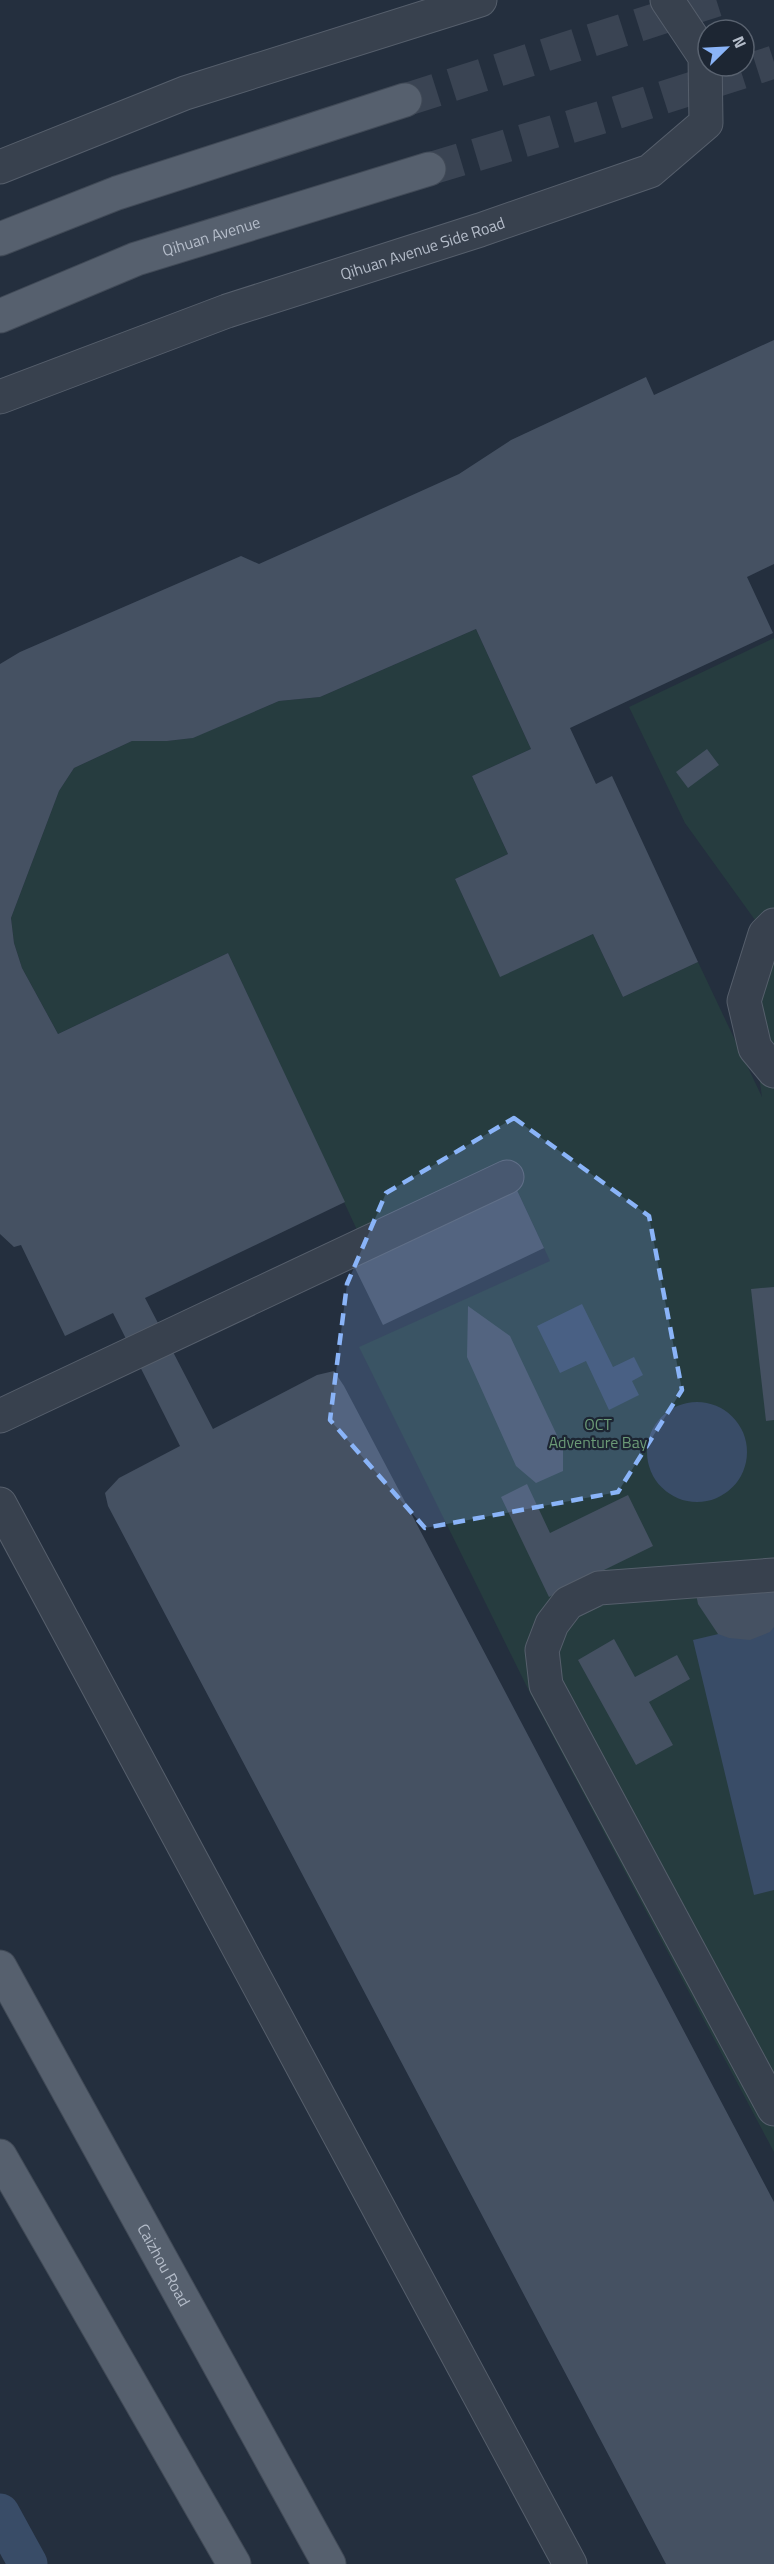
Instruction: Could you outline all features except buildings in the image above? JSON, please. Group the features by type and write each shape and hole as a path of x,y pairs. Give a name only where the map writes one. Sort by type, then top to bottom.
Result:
{"main road":[{"path":"0,239 117,193 405,100"},
{"name":"Qihuan Avenue","path":"0,316 136,258 429,170"},
{"name":"Caizhou Road","path":"0,1967 329,2564"},
{"path":"0,2156 234,2564"}],"street":[{"path":"0,167 185,93 480,0"},
{"name":"Qihuan Avenue Side Road","path":"0,398 227,311 480,230 650,171 706,123 705,57 667,0"},
{"path":"774,925 765,934 744,1001 755,1048 774,1071"},
{"path":"0,1416 507,1177"},
{"path":"0,1504 570,2564"},
{"path":"774,1575 599,1588 568,1603 552,1624 542,1650 546,1685 774,2109"}],"highlighted area":[{"path":"514,1118 649,1216 682,1390 618,1492 425,1528 330,1420 347,1284 386,1193"}],"green space":[{"name":"OCT Adventure Bay","path":"476,629 531,749 472,776 508,854 455,879 500,976 593,934 623,997 698,962 762,1097 755,1048 765,934 685,823 629,707 774,638 774,2152 531,1695 359,1347 550,1261 516,1188 364,1245 228,953 58,1034 22,968 14,943 11,918 59,791 74,768 132,741 192,738 279,701 320,697"}],"water":[{"path":"582,1304 613,1367 634,1357 643,1375 632,1381 639,1395 609,1410 586,1361 560,1373 537,1326"},
{"path":"697,1402 716,1406 733,1416 743,1433 747,1452 743,1471 733,1488 716,1498 697,1502 678,1498 661,1488 651,1471 647,1452 651,1433 661,1416 678,1406"},
{"path":"774,1621 774,1890 754,1895 693,1640"}],"waterway":[{"path":"0,2513 28,2564"}],"tunnel":[{"path":"405,100 717,0"},
{"path":"429,169 606,116 774,62"}]}
